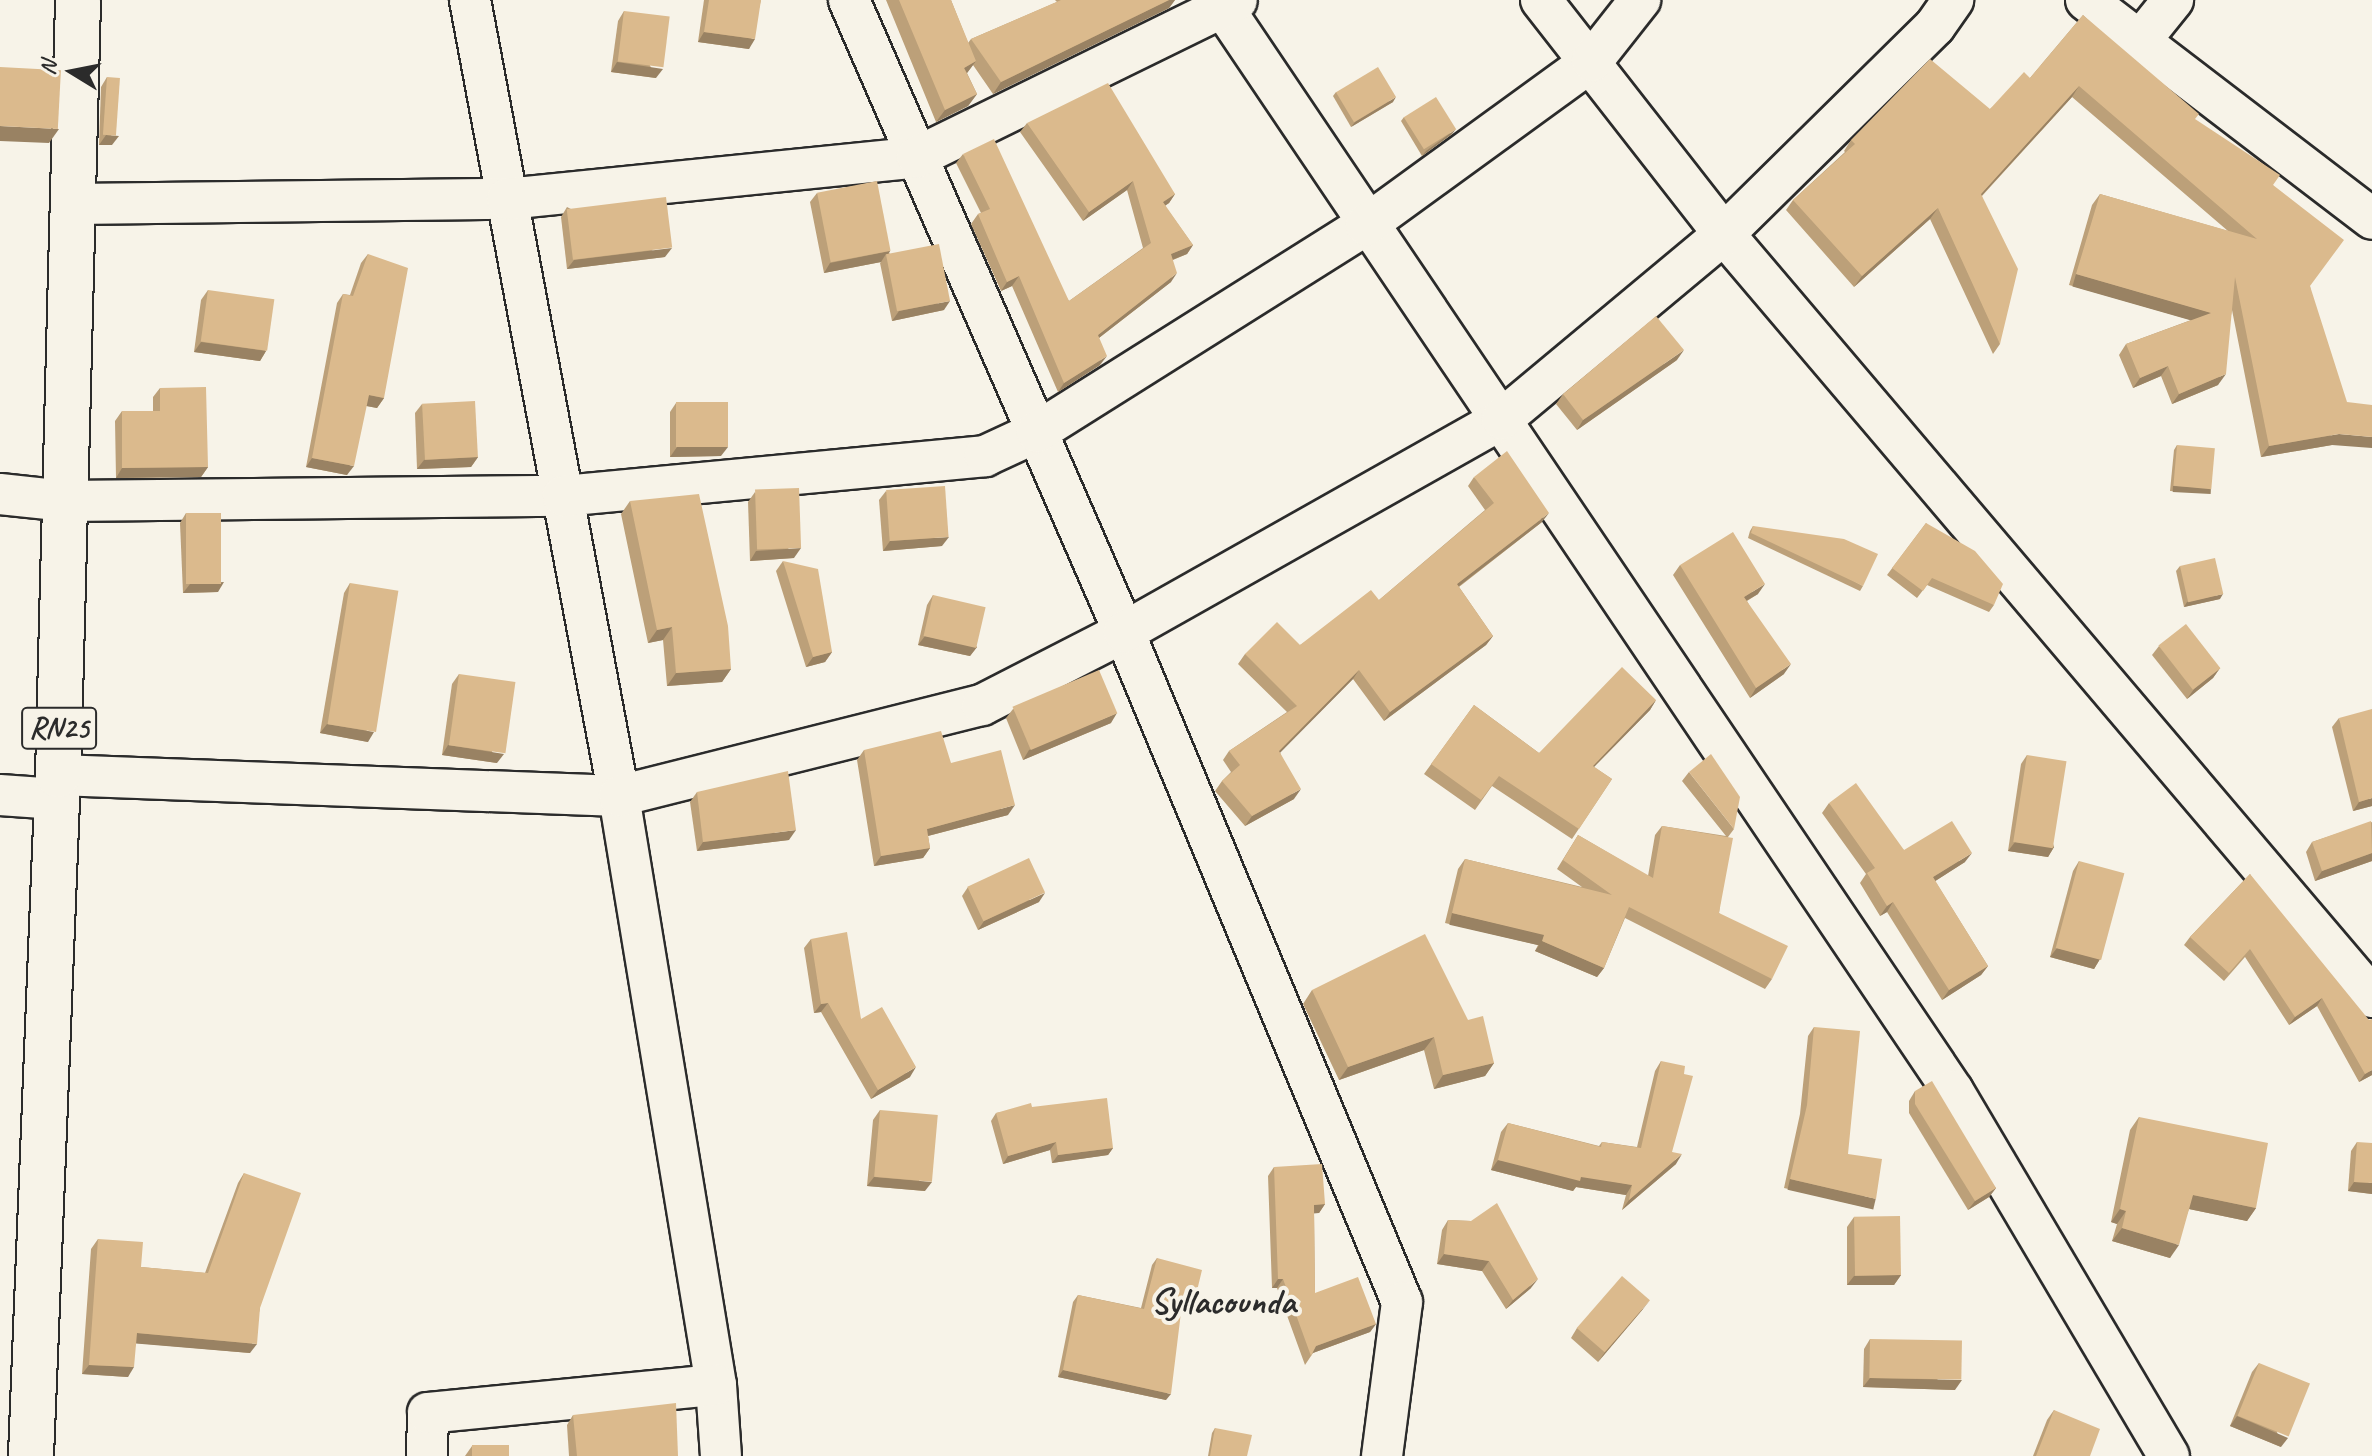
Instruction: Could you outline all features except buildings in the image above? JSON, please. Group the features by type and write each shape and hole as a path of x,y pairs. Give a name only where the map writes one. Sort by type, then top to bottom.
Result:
{"main road":[{"name":"RN25","path":"31,1456 58,787 78,0"}],"street":[{"path":"470,0 619,796 716,1385 721,1456"},
{"path":"849,0 1124,632 1402,1302 1382,1456"},
{"path":"1541,0 1592,61 1724,234 2372,997"},
{"path":"0,494 65,501 563,496 985,456 1037,432 1366,225 1592,61 1640,0"},
{"path":"0,795 58,787 619,796 982,705 1124,632 1502,419 1724,234 1935,26 1953,0"},
{"path":"2086,0 2372,219"},
{"path":"2140,41 2173,0"},
{"path":"73,204 507,199 917,157 1226,3 1366,225 1502,419 1953,1091 2169,1456"},
{"path":"427,1456 428,1413 716,1385"}],"district":[{"name":"Syllacounda","path":"1223,1302"}]}
